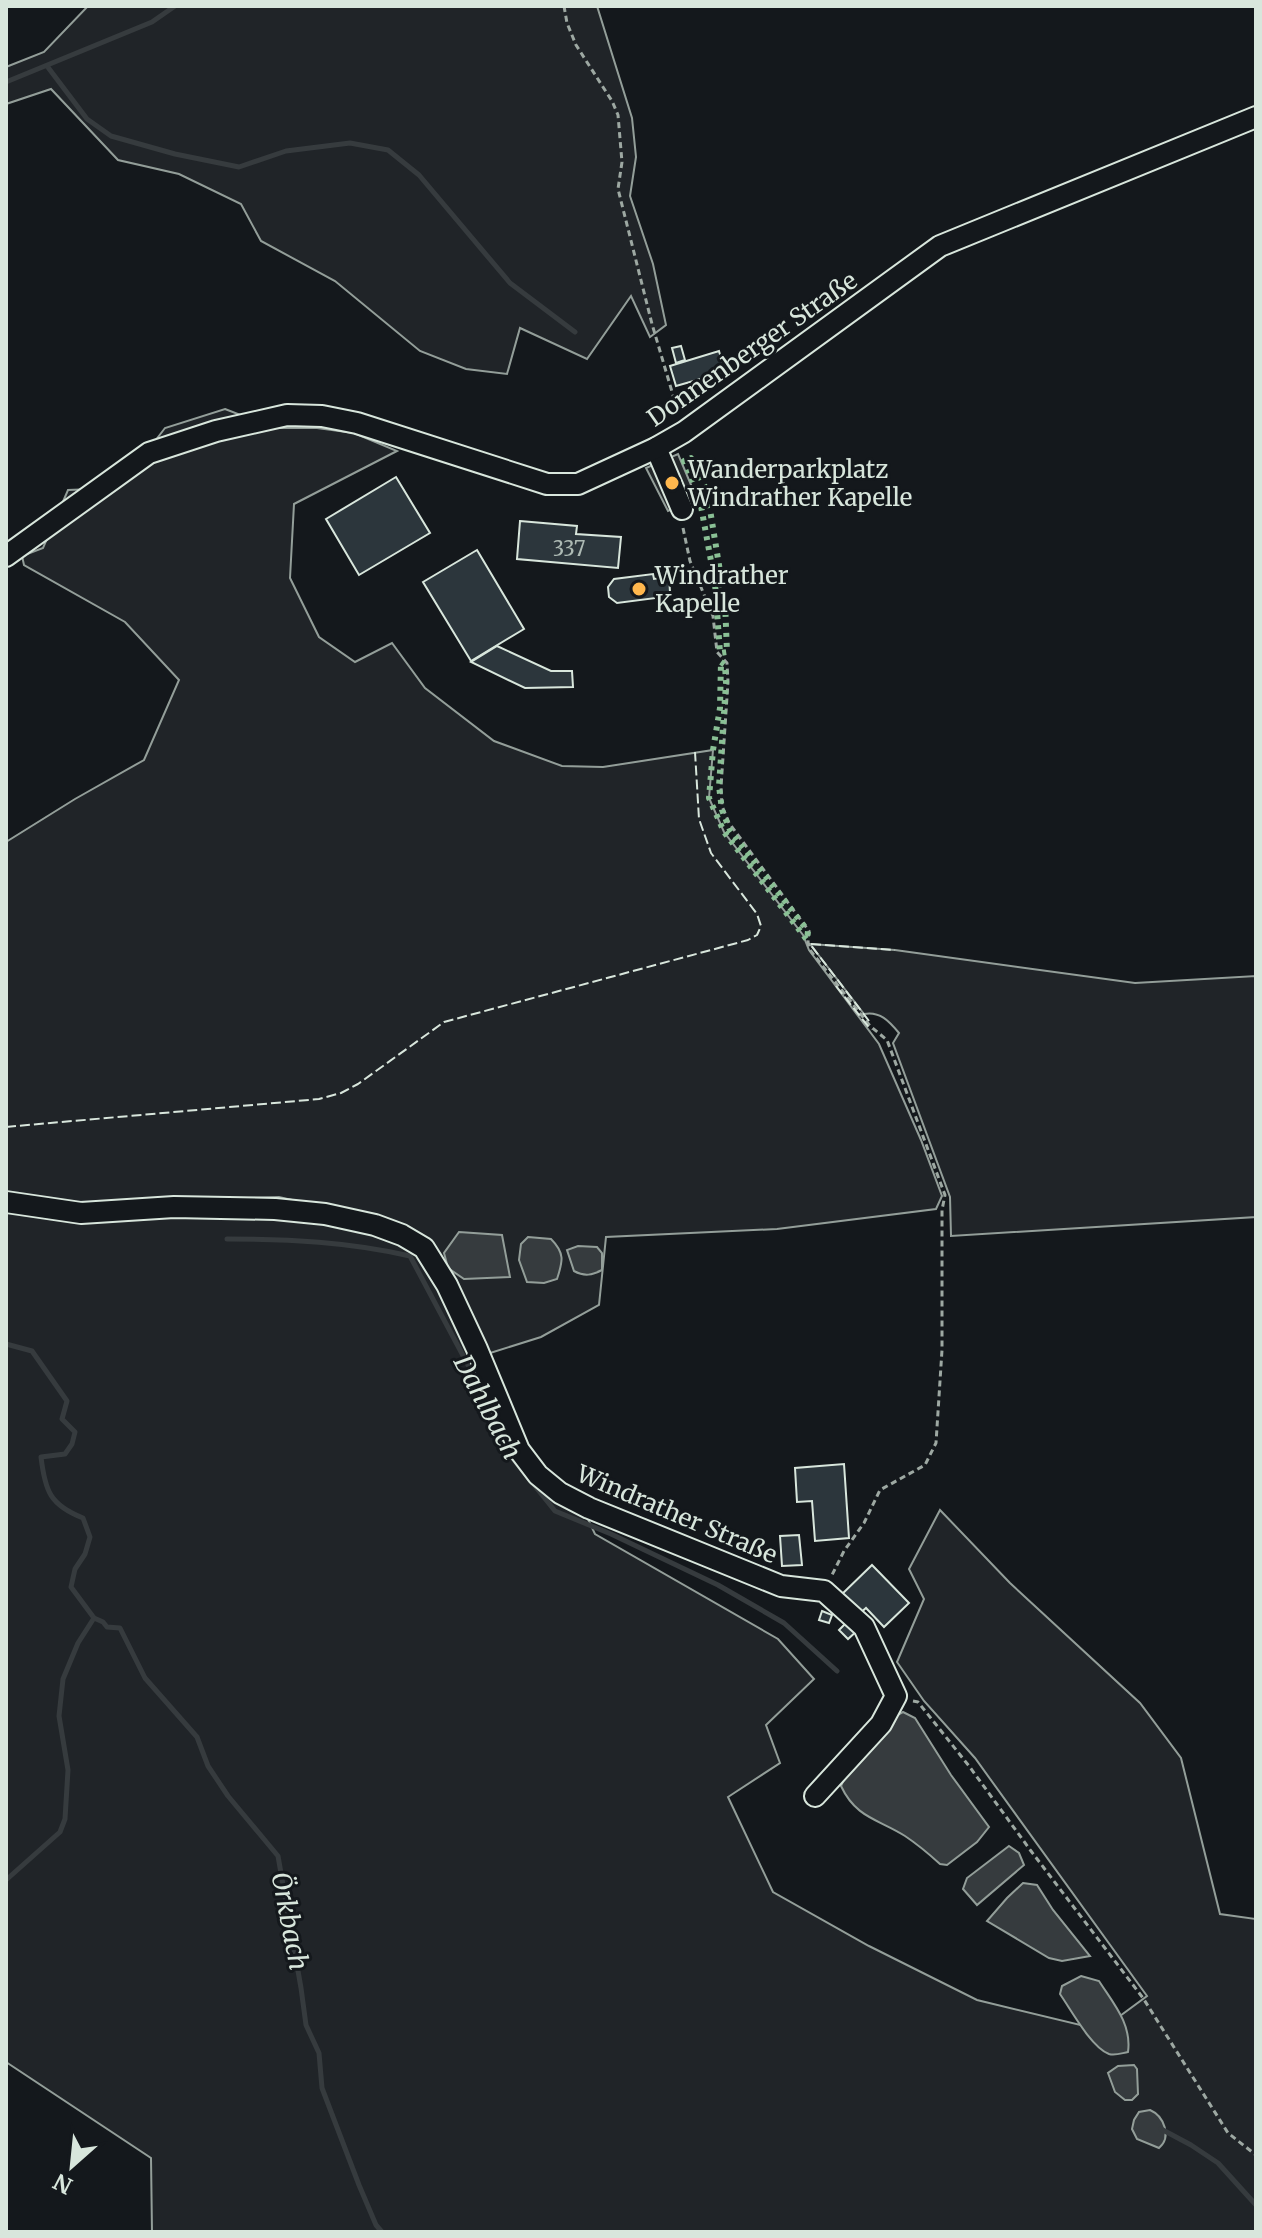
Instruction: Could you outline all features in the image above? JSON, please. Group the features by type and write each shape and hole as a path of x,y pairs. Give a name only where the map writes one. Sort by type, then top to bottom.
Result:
{"street":[{"name":"Donnenberger Straße","path":"6,556 149,453 216,431 287,415 322,416 357,423 547,484 578,484 684,432 940,246 1256,117"},
{"path":"656,448 682,509"},
{"name":"Windrather Straße","path":"6,1202 81,1213 174,1207 275,1209 325,1214 375,1225 402,1235 424,1248 447,1285 519,1450 538,1475 560,1493 589,1508 781,1586 824,1591"},
{"path":"815,1796 881,1724 896,1696 864,1627 824,1591"}],"path":[{"path":"564,6 576,45 618,115 622,162 618,189 684,432"},
{"path":"682,509 684,540 690,561 713,616 717,652 727,663 722,806 729,823 758,866 809,931 810,950 870,1026 887,1040 944,1188 941,1224 942,1350 936,1443 925,1465 880,1490 824,1591"},
{"path":"896,1696 918,1702 969,1766 1143,1998 1228,2133 1256,2155"}],"shaded area":[{"path":"88,6 597,6 632,118 636,157 630,196 653,264 666,325 650,337 631,296 587,359 520,328 507,374 466,369 420,351 335,281 261,241 241,204 179,174 118,160 51,89 6,104 6,67 44,52"},
{"path":"225,409 274,428 317,428 354,433 397,451 294,504 290,578 319,637 355,662 392,643 425,688 494,741 562,766 603,767 713,750 709,798 724,832 803,935 809,950 879,1044 942,1196 936,1209 777,1229 606,1237 599,1305 541,1337 487,1354 452,1285 375,1219 279,1197 54,1204 6,1196 6,842 144,760 179,680 125,622 24,565 22,556 43,548 68,490 119,488 165,428"},
{"name":"Wanderparkplatz Windrather Kapelle","path":"678,454 697,499 668,511 646,468"},
{"path":"810,944 895,950 1135,983 1256,976 1256,1217 951,1236 950,1197 893,1043 899,1033 879,1016 864,1014"},
{"path":"6,1208 278,1214 375,1231 423,1257 443,1289 515,1454 586,1515 595,1534 778,1639 814,1679 766,1725 780,1763 728,1797 773,1892 869,1946 977,2000 1101,2030 1147,1996 975,1758 924,1701 897,1662 924,1599 909,1569 940,1510 1010,1583 1140,1703 1181,1758 1220,1914 1256,1919 1256,2232 152,2232 151,2158 6,2062"},
{"path":"459,1232 502,1235 510,1277 464,1279 448,1268 444,1253"},
{"path":"528,1237 551,1239 556,1244 562,1258 557,1279 544,1283 527,1282 519,1260 521,1244"},
{"path":"578,1246 597,1247 602,1253 602,1270 588,1275 574,1271 567,1250"},
{"path":"903,1712 915,1718 989,1827 977,1842 947,1865 940,1864 905,1836 868,1817 847,1797 841,1786 890,1719"},
{"path":"1009,1846 1019,1853 1024,1865 977,1905 963,1889 967,1878"},
{"path":"1023,1883 1037,1885 1090,1956 1062,1961 1049,1958 987,1921"},
{"path":"1081,1976 1099,1981 1115,2006 1127,2032 1128,2052 1111,2055 1102,2050 1060,1994 1062,1986"},
{"path":"1134,2065 1137,2069 1138,2094 1132,2100 1125,2100 1115,2092 1108,2073 1118,2066"},
{"path":"1150,2110 1165,2127 1165,2138 1159,2148 1137,2139 1132,2129 1139,2112"}],"building":[{"path":"681,346 685,360 676,363 672,348"},
{"path":"719,351 725,372 676,386 670,366"},
{"path":"396,477 430,533 359,575 326,519"},
{"path":"520,521 577,526 576,534 621,537 618,568 517,559"},
{"path":"477,550 524,629 471,661 423,582"},
{"name":"Windrather Kapelle","path":"653,574 654,579 669,577 670,592 655,594 656,598 617,603 609,597 608,587 614,579"},
{"path":"497,646 551,671 572,671 573,687 525,688 471,662"},
{"path":"844,1464 849,1538 815,1541 812,1501 797,1502 795,1468"},
{"path":"799,1535 802,1565 782,1566 780,1536"},
{"path":"872,1565 909,1603 884,1627 866,1608 858,1615 840,1596"},
{"path":"822,1611 832,1615 829,1623 819,1620"},
{"path":"849,1620 858,1630 848,1639 839,1630"}],"waterway":[{"path":"6,82 152,22 175,6"},
{"path":"47,66 87,119 111,136 175,154 239,167 286,151 350,143 388,150 419,175 510,283 575,332"},
{"name":"Dahlbach","path":"227,1239 319,1242 410,1256 484,1395 510,1455 555,1511 718,1585 784,1623 837,1671"},
{"path":"6,1344 32,1351 67,1401 62,1419 75,1432 72,1444 65,1454 41,1457 51,1495 63,1508 83,1518 90,1537 85,1554 75,1569 71,1587 94,1618 78,1643 63,1679 59,1716 68,1770 65,1819 60,1832 6,1880"},
{"name":"Örkbach","path":"94,1618 107,1627 120,1628 145,1678 197,1737 208,1766 228,1796 278,1856 306,2025 319,2053 322,2088 359,2185 382,2232"},
{"name":"Dahlbach","path":"1161,2129 1218,2163 1256,2205"}],"hedge":[{"path":"691,458 707,491 725,602 727,652 720,653 715,583 699,495 684,461 691,458"},
{"path":"721,662 725,665 726,683 719,786 722,810 730,830 808,931 807,940 724,832 709,798 720,708 721,662"}],"fence":[{"path":"6,1127 319,1099 358,1084 444,1022 748,940 757,935 761,926 757,914 711,853 699,819 695,752"},
{"path":"869,1021 810,944 895,950"},
{"path":"836,986 871,1030"}],"place":[{"name":"Wanderparkplatz Windrather Kapelle","path":"672,483"},
{"name":"Windrather Kapelle","path":"639,589"}]}
